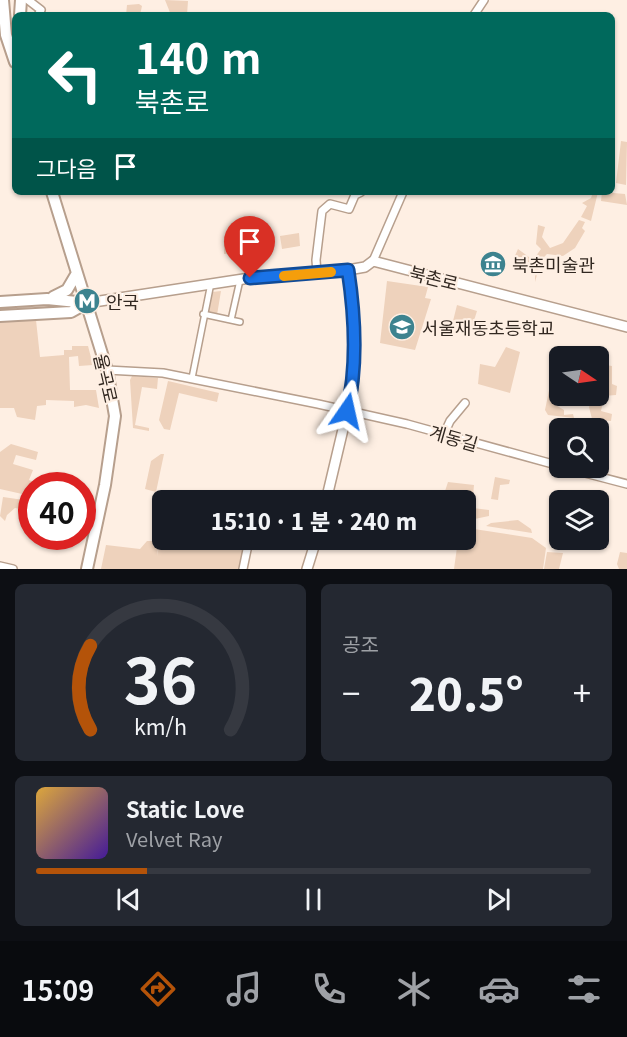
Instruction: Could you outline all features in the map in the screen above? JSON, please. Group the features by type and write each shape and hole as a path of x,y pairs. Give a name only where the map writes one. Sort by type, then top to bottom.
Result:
{"main road":[{"path":"2,2 6,35 12,53"},
{"name":"율곡로","path":"53,195 107,370 115,409 114,431 87,569"},
{"path":"47,299 67,290 77,273"},
{"path":"0,302 47,299 87,303"},
{"path":"0,316 71,312 87,303"}],"street":[{"path":"28,0 40,12"},
{"path":"317,273 316,260 322,211 330,204 348,212 355,195"},
{"path":"87,303 211,283 365,267 373,261 402,195"},
{"name":"북촌로","path":"373,261 627,327"},
{"path":"329,490 353,387 354,324 348,270"},
{"path":"231,320 240,280"},
{"path":"192,378 211,283"},
{"path":"203,314 240,322"},
{"name":"계동길","path":"107,370 164,372 347,411 444,434 549,463"},
{"path":"444,434 450,421 465,403"},
{"path":"604,478 627,484"},
{"path":"243,569 247,550"},
{"path":"308,567 313,550"},
{"path":"0,566 14,569"}],"shaded area":[{"path":"165,0 188,1 187,12 170,12"},
{"path":"139,4 142,6 141,12 126,12 127,5"},
{"path":"621,141 627,142 626,185 616,183"},
{"path":"625,194 627,205 601,201 602,195"},
{"path":"592,195 597,195 591,221 581,217 587,206 582,203"},
{"path":"579,220 585,222 582,228 585,231 575,248 563,256 547,254 541,260 535,282 535,264 514,258 518,249 533,260 541,249 536,244 538,225 545,227 542,237 550,248 563,243"},
{"path":"299,233 300,246 282,249 280,236"},
{"path":"270,236 274,238 274,250 224,254 224,241"},
{"path":"387,281 428,287 425,298 431,299 415,350 380,343"},
{"path":"221,291 217,315 208,313 212,292"},
{"path":"457,305 477,311 472,327 453,321"},
{"path":"36,320 40,357 64,355 64,350 72,350 72,346 88,346 93,365 79,366 78,356 69,357 70,390 96,390 99,408 86,405 74,407 74,401 46,400 46,405 37,406 35,420 17,417 14,408 0,408 0,321"},
{"path":"506,347 520,352 510,393 478,384 480,364 495,367"},
{"path":"609,366 612,366 612,384 617,386 616,395 609,396"},
{"path":"132,376 158,378 157,389 142,387 135,425 149,428 149,431 133,428 130,380"},
{"path":"168,381 219,393 217,402 179,393 170,430 164,429 159,420"},
{"path":"549,391 549,406 557,406 564,410 564,415 573,414 574,418 548,415 545,410"},
{"path":"602,406 601,411 612,414 611,421 609,418 592,418 589,407"},
{"path":"11,444 38,452 36,460 16,455 13,464 33,470 32,472 18,472 18,493 0,489 0,452"},
{"path":"164,454 156,490 152,491 145,489 151,461"},
{"path":"495,477 510,480 509,484 500,485 498,500 491,499"},
{"path":"448,482 474,485 474,490 445,490"},
{"path":"3,497 18,499 18,509 15,508 7,515 5,521 0,516"},
{"path":"476,508 489,510 489,516 476,519"},
{"path":"518,520 531,529 532,533 486,526 491,523"},
{"path":"476,529 532,538 546,548 543,569 454,569 457,550 476,550"},
{"path":"147,541 152,541 152,550 158,550 157,556 158,550 245,550 241,569 101,569 106,545 140,549"},
{"path":"547,552 563,553 559,569 544,569"},
{"path":"620,552 627,553 627,569 619,569 617,564"}],"slow traffic":[{"path":"284,276 331,272"}],"place":[{"name":"북촌미술관","path":"493,264"},
{"name":"안국","path":"87,301"},
{"name":"서울재동초등학교","path":"402,327"}],"route":[{"path":"250,278 348,270 354,324 353,387 347,411"}]}
